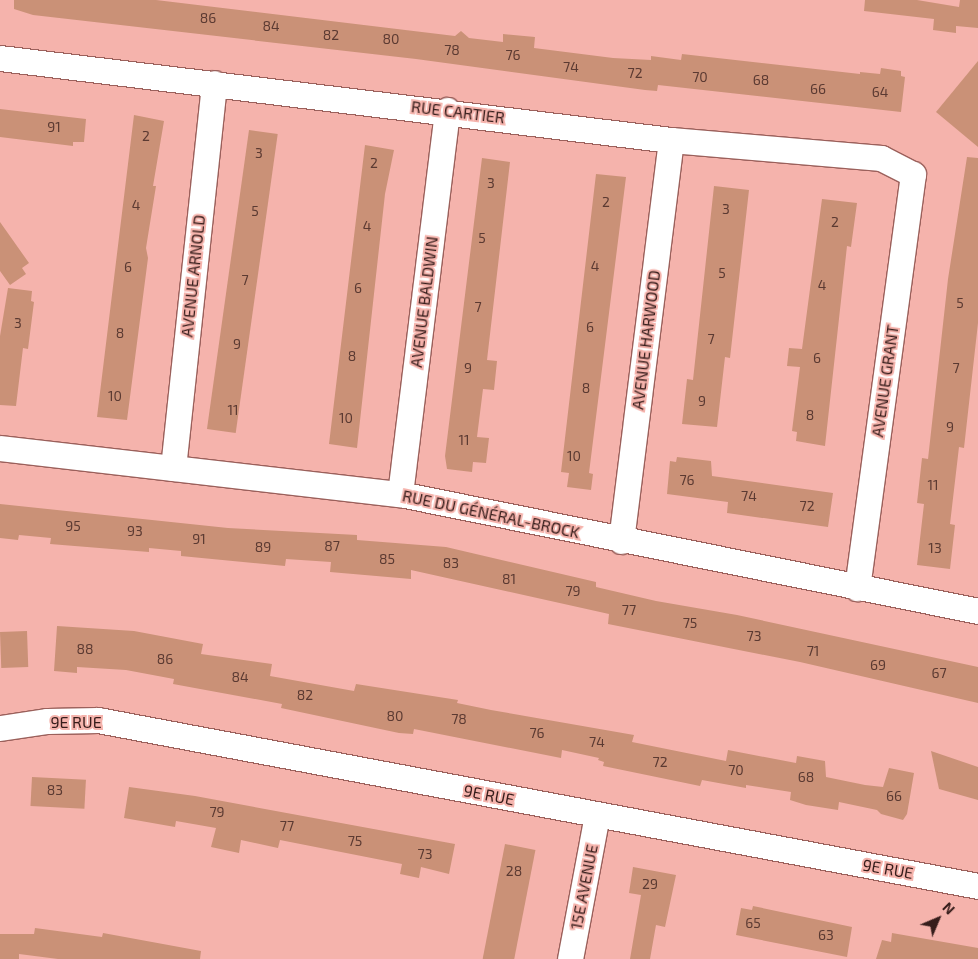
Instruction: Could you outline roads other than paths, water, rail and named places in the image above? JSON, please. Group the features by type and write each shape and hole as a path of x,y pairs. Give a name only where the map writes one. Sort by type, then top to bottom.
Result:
{"street":[{"name":"RUE CARTIER","path":"0,58 447,110 670,140 881,158 913,174"},
{"name":"AVENUE ARNOLD","path":"173,468 214,83"},
{"name":"AVENUE BALDWIN","path":"400,494 447,110"},
{"name":"AVENUE HARWOOD","path":"621,541 670,140"},
{"name":"AVENUE GRANT","path":"857,588 913,174"},
{"name":"RUE DU GÉNÉRAL-BROCK","path":"0,448 400,494 621,541 978,611"},
{"name":"9E RUE","path":"0,728 48,721 98,720 978,886"},
{"name":"15E AVENUE","path":"570,959 597,815"}]}
